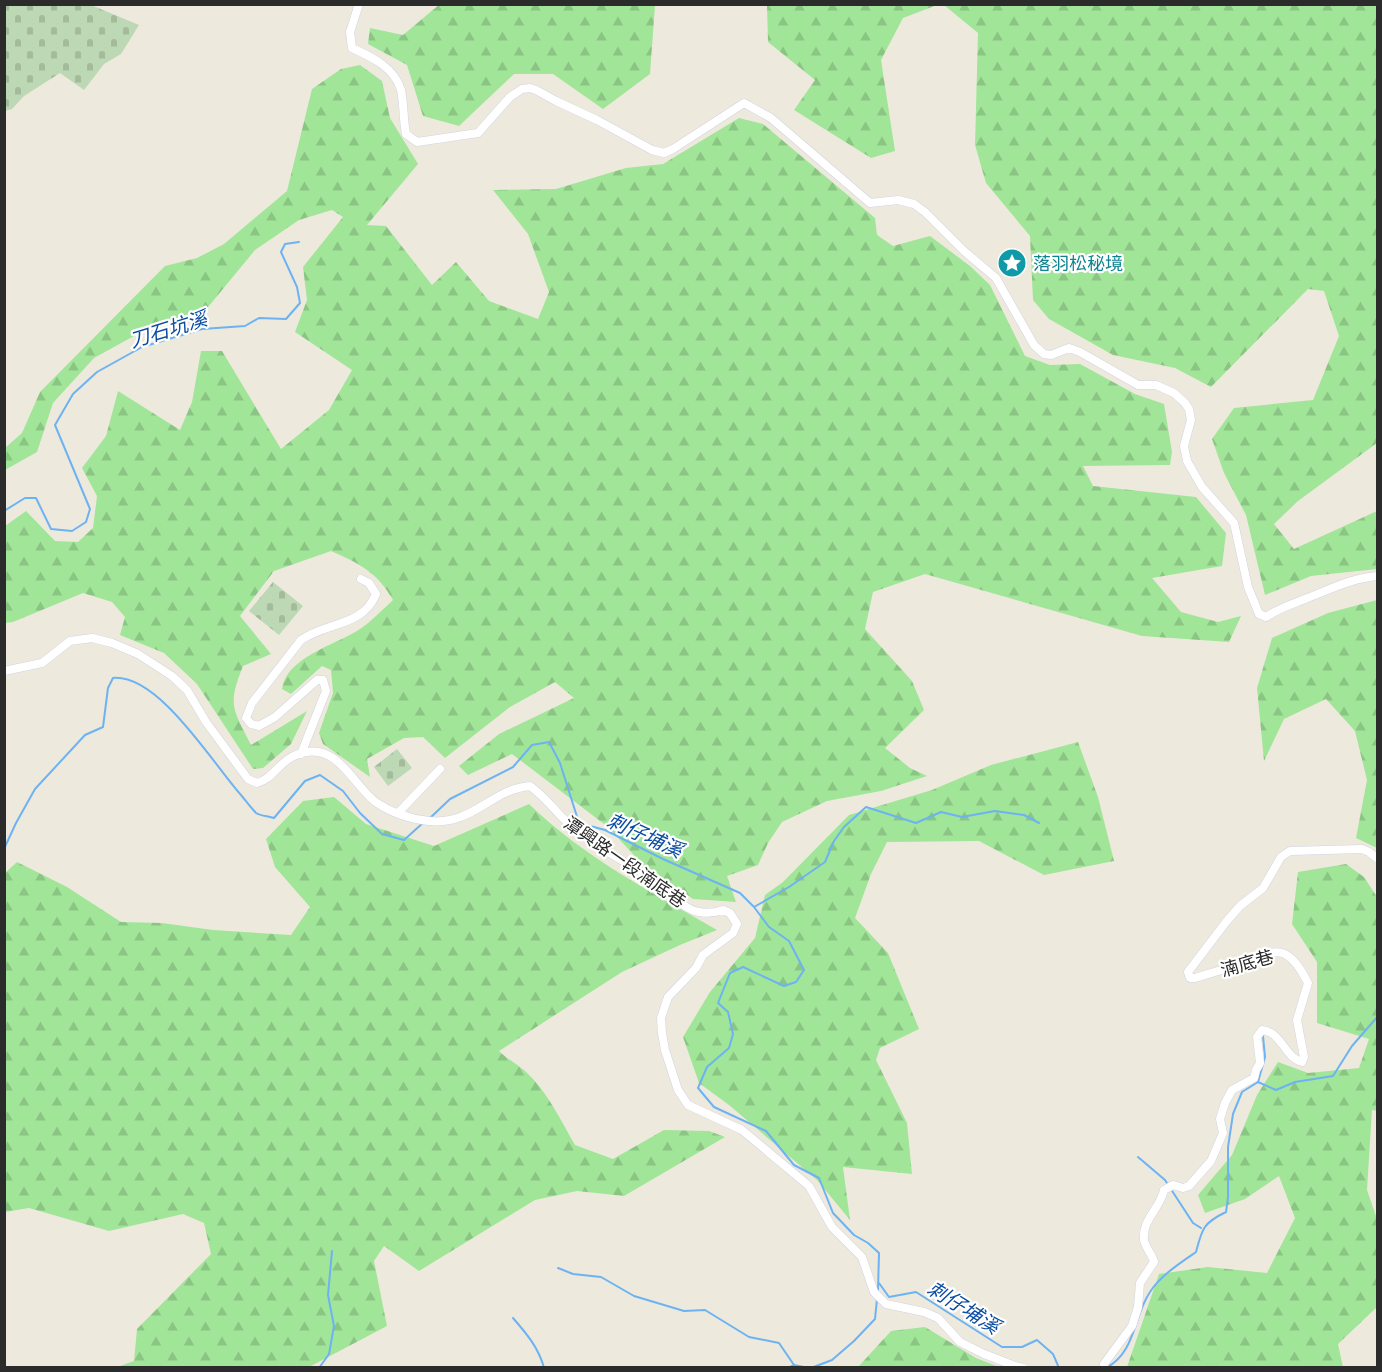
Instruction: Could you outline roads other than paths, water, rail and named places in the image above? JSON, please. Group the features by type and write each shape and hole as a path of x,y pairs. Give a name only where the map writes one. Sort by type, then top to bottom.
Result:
{"street":[{"path":"359,4 350,32 352,48 392,72 401,91 406,134 417,142 478,133 510,97 522,89 530,88 597,120 652,150 664,153 673,150 744,104 758,110 771,118 870,202 906,201 925,212 996,278 1034,345 1044,354 1051,355 1069,348 1080,352 1138,386 1156,385 1174,393 1185,403 1191,420 1184,446 1187,461 1202,487 1234,523 1246,579 1258,614 1266,617 1280,607 1336,585 1377,576"},
{"path":"4,671 42,663 70,641 92,638 138,654 172,676 187,690 206,722 248,779 256,783 264,781 278,765 292,756 301,754 326,691 323,680 317,680 275,717 259,726 250,724 246,718 252,703 301,640 310,633 342,624 366,610 376,594 369,583 361,579"},
{"name":"潭興路一段湳底巷","path":"301,754 308,752 333,759 348,770 363,791 378,803 398,813 430,821 448,821 465,817 517,787 530,786 576,830 659,884 687,908 702,912 714,913 723,910 730,913 737,924 733,933 703,955 696,968 668,998 661,1018 665,1050 678,1090 688,1105 742,1130 809,1186 832,1227 862,1257 874,1292 886,1304 924,1312 938,1318 960,1342 984,1354 1023,1368"},
{"path":"398,813 440,769"},
{"name":"湳底巷","path":"1104,1368 1104,1364 1132,1326 1138,1307 1140,1283 1154,1262 1144,1241 1146,1221 1161,1203 1167,1188 1190,1186 1211,1161 1223,1133 1220,1119 1225,1103 1232,1090 1254,1078 1260,1063 1257,1037 1262,1030 1270,1031 1295,1060 1302,1062 1304,1058 1297,1020 1308,983 1299,964 1292,957 1274,951 1195,978 1190,978 1188,972 1240,906 1263,888 1281,857 1290,851 1362,849 1370,852 1377,859"}],"waterway":[{"name":"刀石坑溪","path":"4,511 25,498 36,498 51,529 72,531 86,522 90,509 55,425 73,394 97,372 142,347 202,329 245,326 259,318 286,319 300,303 297,287 281,252 285,244 299,242"},
{"name":"刺仔埔溪","path":"4,849 35,789 85,735 103,727 108,688 113,678 131,681 148,690 166,705 184,723 258,814 274,818 305,781 320,775 343,791 360,813 382,834 404,840 424,822"},
{"name":"刺仔埔溪","path":"429,819 450,799 513,767 532,745 549,742 560,763 579,823 605,830 740,893 769,927 789,941 804,970 796,982 784,986 743,967 730,973 718,1003 728,1012 733,1034 729,1048 707,1067 698,1088 714,1107 766,1131 794,1165 819,1178 833,1213 854,1235 879,1253 878,1291"},
{"path":"754,907 789,887 825,862 834,841 844,827 866,807 916,823 941,812 962,817 995,811 1024,815 1039,823"},
{"name":"刺仔埔溪","path":"1106,1368 1116,1361 1129,1344 1144,1302 1154,1286 1196,1252 1208,1223 1226,1212 1228,1147 1233,1114 1242,1092 1258,1082 1276,1090 1295,1082 1333,1076 1352,1046 1378,1016"},
{"path":"1258,1082 1265,1057 1263,1036"},
{"path":"1138,1157 1165,1180 1193,1223 1201,1228"},
{"path":"319,1368 329,1354 334,1326 328,1295 332,1251"},
{"path":"558,1268 573,1274 601,1277 634,1296 684,1311 705,1310 749,1337 779,1343 794,1365"},
{"name":"刺仔埔溪","path":"879,1283 889,1297 916,1292 1002,1347 1022,1347 1037,1340 1053,1354 1059,1368"},
{"path":"811,1368 832,1360 854,1341 875,1319 877,1299"},
{"path":"513,1318 535,1347 544,1368"},
{"path":"788,1368 794,1365 809,1368"}],"place":[{"name":"落羽松秘境","path":"1012,263"}]}
